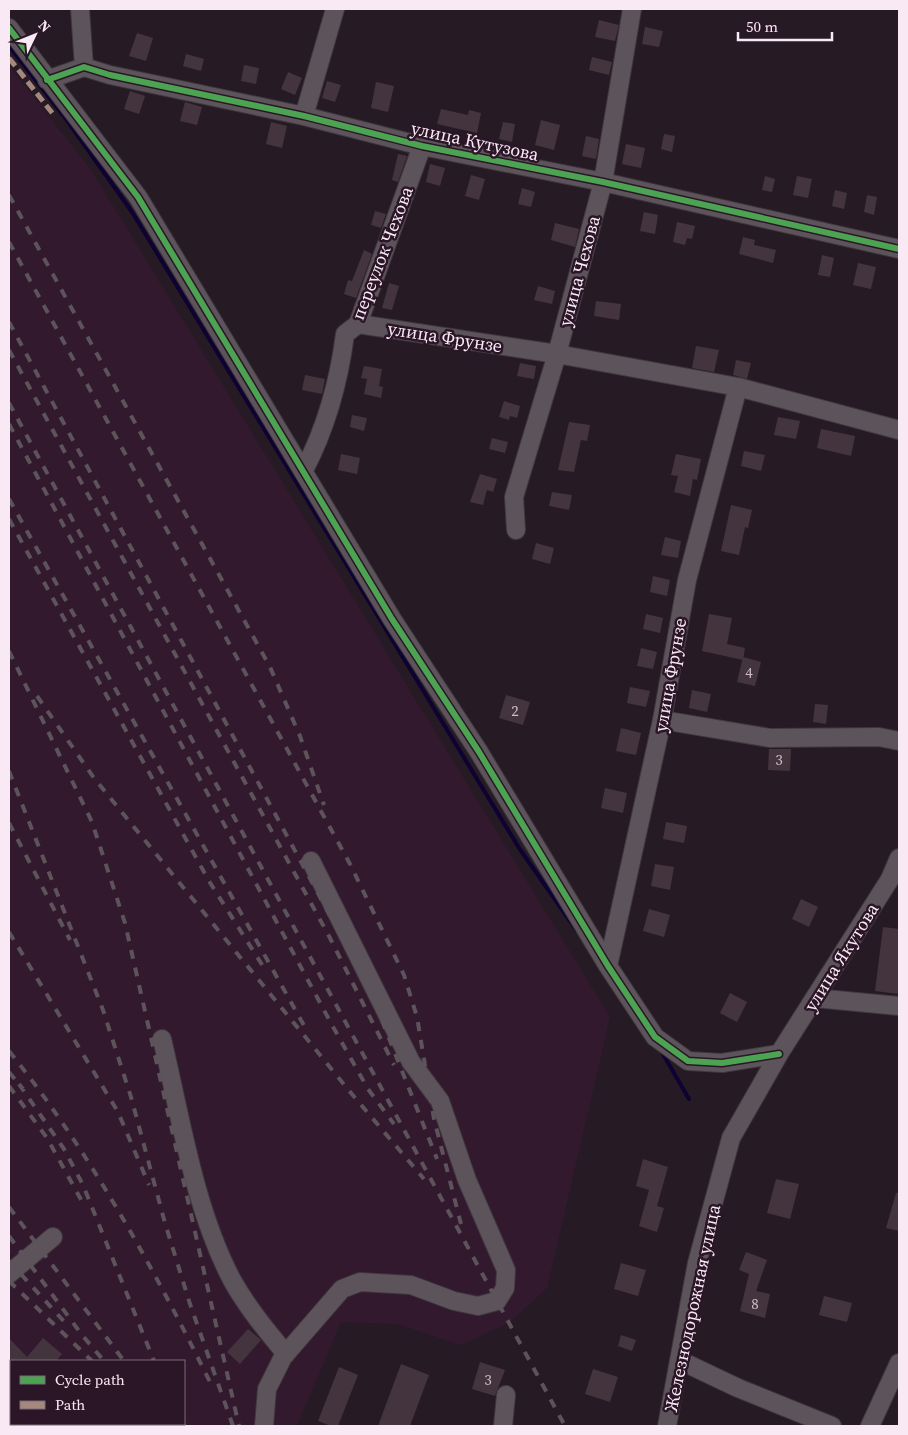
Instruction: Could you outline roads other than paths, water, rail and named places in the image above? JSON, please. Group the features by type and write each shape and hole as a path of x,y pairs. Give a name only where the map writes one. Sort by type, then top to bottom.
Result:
{"street":[{"path":"47,80 84,67 80,9"},
{"path":"304,116 335,9"},
{"name":"улица Чехова","path":"516,530 514,497 557,354 603,182 632,9"},
{"path":"9,28 47,80 108,155 138,197 392,619 479,752 608,966 654,1037 688,1061 722,1062 780,1054"},
{"name":"улица Кутузова","path":"84,67 110,75 304,116 422,146 603,182 899,249"},
{"name":"переулок Чехова","path":"304,470 323,429 341,365 345,334 358,324 422,146"},
{"name":"улица Фрунзе","path":"358,324 557,354 738,387 899,430"},
{"name":"улица Фрунзе","path":"608,966 662,720 687,580 738,387"},
{"path":"662,720 770,738 880,737 899,741"},
{"name":"улица Якутова","path":"780,1054 815,998 894,881 899,858"},
{"path":"264,1426 267,1389 286,1354 342,1289 360,1282 411,1285 454,1301 478,1306 497,1301 505,1288 506,1270 467,1180 440,1101 411,1062 311,861"},
{"path":"815,998 899,1006"},
{"path":"162,1039 203,1212 232,1279 256,1318 286,1354"},
{"name":"Железнодорожная улица","path":"667,1426 697,1262 731,1138 780,1054"},
{"path":"9,1274 53,1237"},
{"path":"678,1360 738,1388 832,1426"},
{"path":"870,1426 899,1363"},
{"path":"503,1426 506,1395"}],"waterway":[{"path":"9,46 66,119 132,212 519,848 577,931"},
{"path":"660,1049 689,1099"}],"railway":[{"path":"9,195 270,667 300,736 324,805"},
{"path":"9,242 350,864 404,975 417,1017 434,1119 461,1224"},
{"path":"9,322 340,934 375,1003 437,1159"},
{"path":"9,350 330,938 394,1065"},
{"path":"9,403 565,1426"},
{"path":"9,424 332,1025 368,1089 394,1124"},
{"path":"9,499 306,1029"},
{"path":"9,519 209,881 266,971"},
{"path":"9,651 92,822 125,923 239,1426"},
{"path":"37,696 94,778 351,1093 424,1179"},
{"path":"9,771 103,1010 131,1097 165,1223 190,1304 233,1426"},
{"path":"9,823 70,940"},
{"path":"9,932 118,1112 149,1185"},
{"path":"9,1051 67,1130 120,1213 212,1386"},
{"path":"9,1072 23,1089"},
{"path":"19,1084 64,1149 83,1185 154,1360"},
{"path":"9,1086 47,1138 84,1205"},
{"path":"9,1207 123,1360"},
{"path":"9,1236 82,1335 103,1360"},
{"path":"9,1261 69,1327"},
{"path":"9,1281 91,1360"}]}
